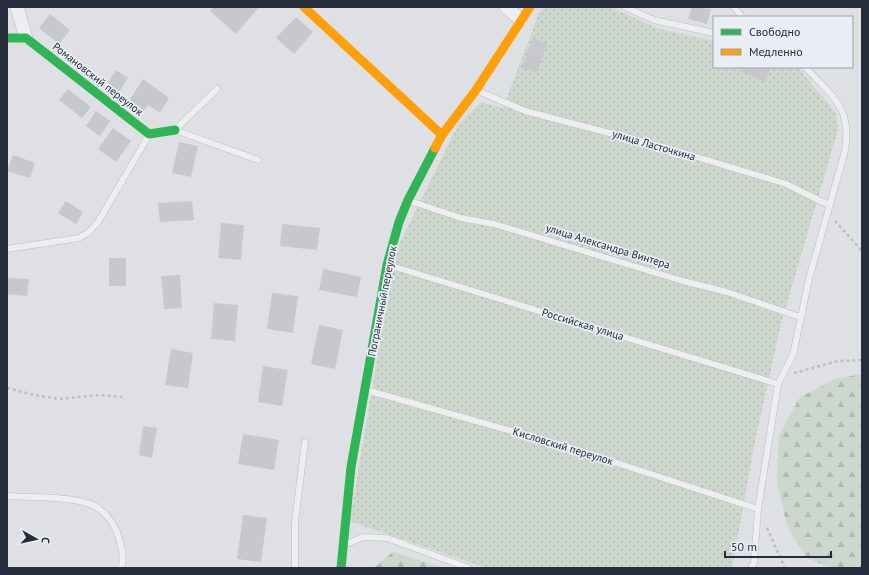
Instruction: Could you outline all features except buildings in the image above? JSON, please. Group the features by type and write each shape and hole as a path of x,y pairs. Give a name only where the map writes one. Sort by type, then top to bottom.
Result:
{"street":[{"path":"7,38 26,38 17,7"},
{"path":"304,7 442,135"},
{"path":"506,7 521,20"},
{"name":"Пограничный переулок","path":"341,568 342,545 351,467 387,265 399,222 408,200 442,135 476,90 530,7"},
{"name":"Романовский переулок","path":"26,38 149,134"},
{"path":"149,134 175,130"}],"lane":[{"path":"625,7 654,20 713,33"},
{"path":"734,7 741,16"},
{"path":"751,568 754,563 758,509 778,384 793,355 800,317 827,212 845,151 848,134 846,118 839,104 806,68"},
{"path":"217,89 175,130 258,160"},
{"name":"улица Ласточкина","path":"476,90 525,110 667,148 786,184 829,205"},
{"path":"7,249 79,238 89,232 98,222 149,134"},
{"name":"улица Александра Винтера","path":"408,200 461,218 494,224 683,281 727,292 800,317"},
{"name":"Российская улица","path":"387,265 778,384"},
{"name":"Кисловский переулок","path":"365,390 565,446 758,509"},
{"path":"295,568 295,522 305,442"},
{"path":"7,496 87,503 100,509 109,519 117,534 122,551 121,568"},
{"path":"342,545 363,537 387,538 469,568"}],"path":[{"path":"827,212 862,251"},
{"path":"782,378 838,360 862,360"},
{"path":"7,388 34,396 60,399 99,395 124,397"},
{"path":"758,509 785,568"}],"green space":[{"path":"545,7 610,7 659,29 713,41 713,68 797,68 836,113 838,130 782,320 755,441 732,568 486,568 350,521 395,253 458,125 481,102 503,108 539,13"},
{"path":"862,374 862,568 830,568 807,558 789,529 784,514 777,479 779,435 800,397 835,379"},
{"path":"393,552 444,568 374,568"}],"traffic: fast":[{"path":"7,38 26,38 149,134 175,130"},
{"path":"341,568 351,467 387,265 399,222 408,200 435,148"}],"traffic: slow":[{"path":"304,7 442,135"},
{"path":"435,148 442,135 476,90 530,7"}]}
